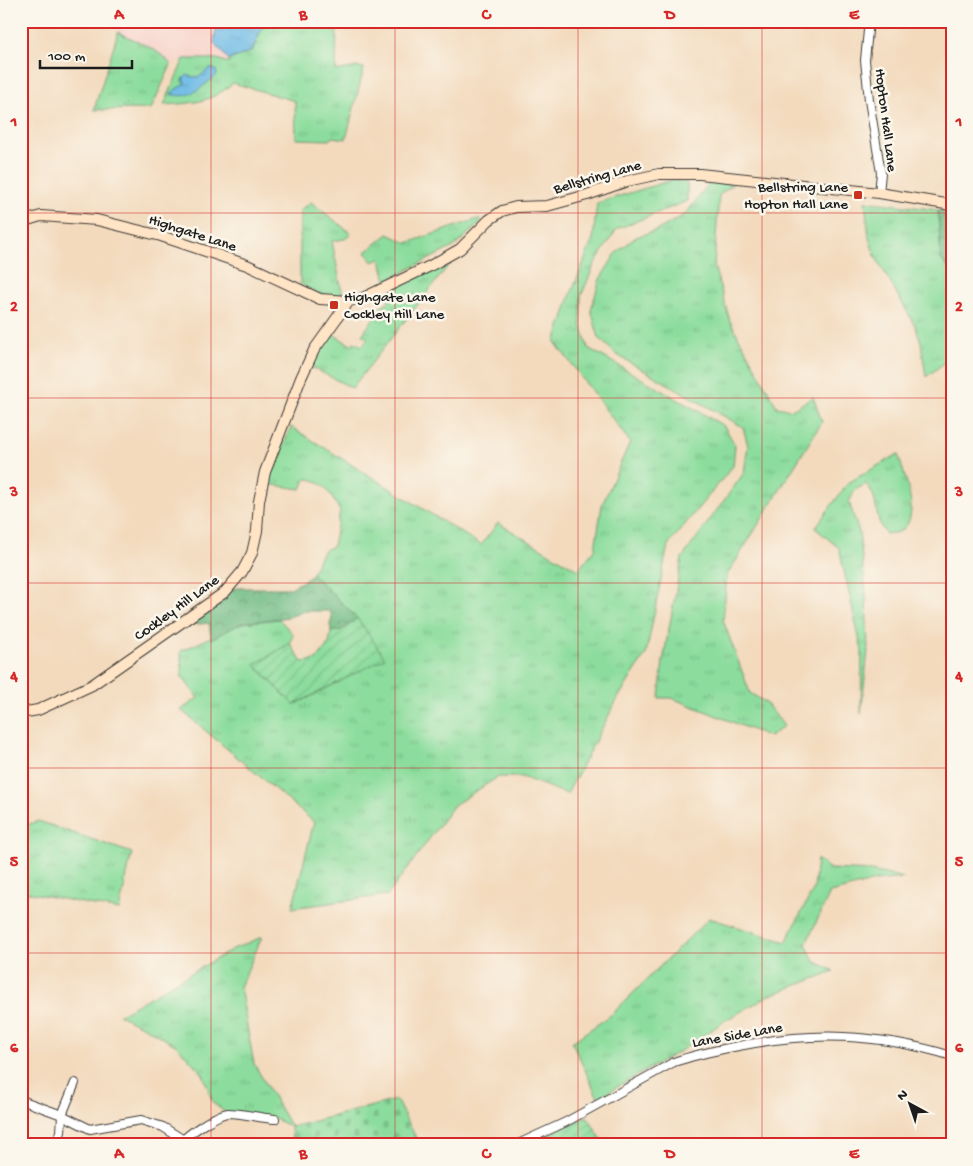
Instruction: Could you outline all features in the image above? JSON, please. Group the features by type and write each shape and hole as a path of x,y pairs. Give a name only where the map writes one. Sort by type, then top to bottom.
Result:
{"main road":[{"name":"Bellstring Lane","path":"350,301 363,298 430,266 460,249 489,220 502,211 516,207 547,206 627,181 659,174 700,174 879,193 952,206"},
{"name":"Highgate Lane","path":"21,222 41,216 96,220 161,236 246,264 320,299 350,301"},
{"name":"Cockley Hill Lane","path":"21,713 38,710 92,685 225,592 242,572 252,552 257,531 259,501 265,472 300,378 314,350 350,301"}],"street":[{"name":"Hopton Hall Lane","path":"870,21 865,60 869,100 881,173 879,193"},
{"name":"Lane Side Lane","path":"516,1145 566,1122 674,1062 693,1055 750,1043 811,1036 839,1036 907,1044 952,1056"},
{"path":"55,1145 61,1132 62,1114 75,1083"},
{"path":"21,1100 62,1114 90,1129 141,1120 163,1127 181,1142 195,1129 226,1113 275,1119"}],"shaded area":[{"path":"118,21 217,21 214,43 229,60 229,63 217,59 184,59 171,65 167,59 157,52 118,32 115,28"}],"green space":[{"path":"265,21 337,21 336,71 356,67 364,68 346,139 333,137 329,140 296,139 295,101 233,83 217,95 201,101 164,105 184,59 217,59 229,63 229,60 252,51"},
{"path":"118,32 154,50 171,65 151,109 94,110"},
{"path":"672,180 687,183 687,201 617,229 596,261 581,296 581,323 588,348 724,426 735,445 733,466 668,545 646,654 618,698 567,794 522,777 498,777 454,805 388,895 292,908 314,822 181,710 198,698 182,677 181,651 242,623 279,619 293,634 290,643 255,665 294,705 384,658 357,618 312,573 323,551 333,546 340,511 330,494 317,482 305,479 301,489 266,484 291,427 481,545 498,523 578,570 595,549 602,505 630,442 555,342 571,294 593,239 597,203"},
{"path":"710,182 733,184 719,195 714,266 730,321 777,407 792,410 813,397 822,422 727,575 723,620 750,693 766,703 784,726 770,737 672,698 659,698 663,661 682,558 744,473 748,446 743,427 617,355 599,338 591,310 600,279 617,252 636,237 658,230 686,214"},
{"path":"865,201 938,210 941,259 949,269 952,267 952,357 926,377 921,342 915,325 875,256 869,238"},
{"path":"311,202 348,231 350,235 345,239 332,241 343,297 321,295 300,284 300,210"},
{"path":"938,210 944,211 952,249 952,267 949,269 941,259"},
{"path":"478,219 482,221 455,246 386,281 381,259 372,262 366,252 388,234 407,243"},
{"path":"452,261 352,388 309,366 331,333 351,345 354,342 362,346 368,338 362,335 382,306 390,301 382,292"},
{"path":"898,454 907,482 911,504 911,514 908,523 902,530 886,534 879,522 873,495 866,484 855,490 849,502 859,532 866,594 868,650 861,714 862,651 839,548 815,528 848,483"},
{"path":"312,573 357,618 342,630 331,632 330,624 332,618 330,611 305,611 289,617 242,623 211,639 209,623 189,625 234,588 291,588 310,577"},
{"path":"357,618 385,658 294,705 255,665 290,643 302,662 316,660 329,643 331,632 342,630"},
{"path":"38,821 132,853 119,910 21,891 21,827"},
{"path":"817,859 830,869 871,871 904,878 875,881 830,893 806,944 814,961 834,971 768,996 726,1020 682,1050 598,1098 572,1042 611,1015 709,918 786,942 814,888"},
{"path":"262,937 240,987 254,1064 291,1127 275,1119 231,1117 213,1103 203,1074 177,1046 119,1015 233,949"},
{"path":"396,1100 420,1145 292,1145 291,1127"},
{"path":"587,1116 605,1145 525,1145"}],"water":[{"path":"217,21 265,21 252,51 229,60 214,43"},
{"path":"210,68 216,70 217,75 201,88 184,96 171,94 185,84 183,79 187,75 197,77"}],"place":[{"name":"Bellstring Lane Hopton Hall Lane","path":"858,195"},
{"name":"Highgate Lane Cockley Hill Lane","path":"334,305"}]}
